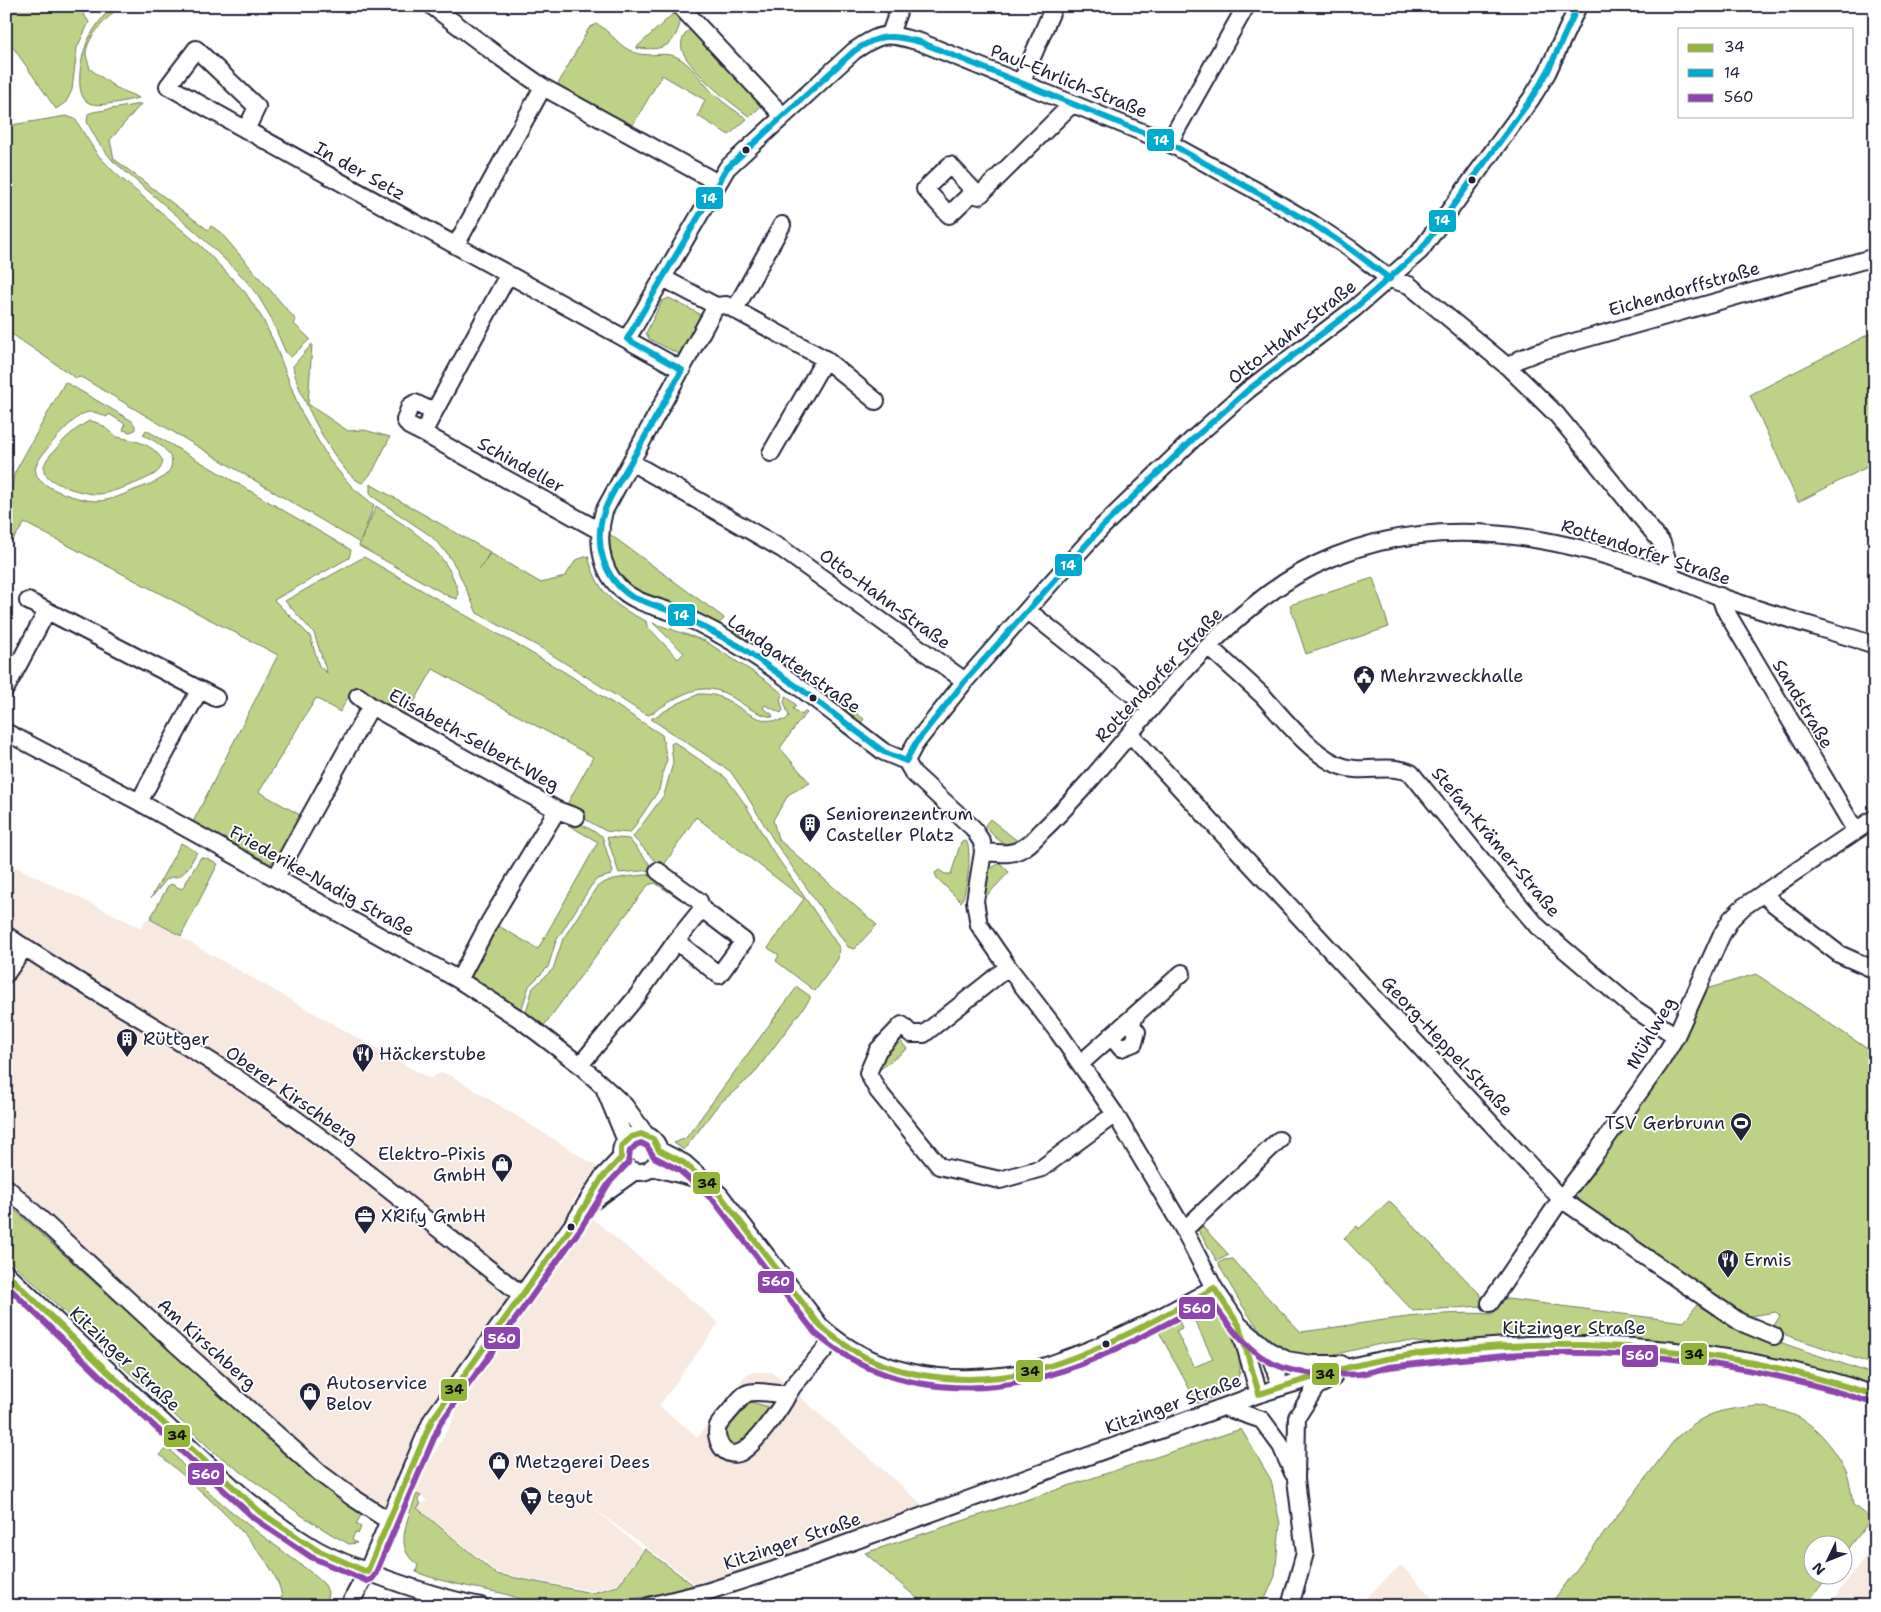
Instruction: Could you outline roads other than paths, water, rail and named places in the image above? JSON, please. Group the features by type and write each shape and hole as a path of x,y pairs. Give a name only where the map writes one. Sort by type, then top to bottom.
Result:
{"street":[{"path":"432,6 497,56 543,87 718,183"},
{"path":"680,6 783,116"},
{"path":"682,370 627,339 718,183 727,168 854,51 872,38 890,34 898,12 898,6"},
{"path":"1021,83 1054,6"},
{"path":"1169,143 1246,6"},
{"name":"Otto-Hahn-Straße","path":"908,756 965,681 1102,527 1193,439 1248,390 1354,309 1420,251 1531,99 1563,40 1578,6"},
{"name":"Paul-Ehrlich-Straße","path":"890,34 920,42 1169,143 1313,224 1352,250 1390,279 1409,285 1508,367 1557,415 1662,543 1673,578"},
{"name":"In der Setz","path":"246,130 257,107 196,49 168,86 246,130 360,194 627,339"},
{"path":"456,245 543,87"},
{"path":"974,191 979,196 1072,104"},
{"path":"735,309 782,225"},
{"name":"Eichendorffstraße","path":"1508,367 1520,359 1538,352 1875,257"},
{"path":"423,433 508,275"},
{"path":"663,278 716,306 726,305 735,309 825,359 876,401"},
{"name":"Landgartenstraße","path":"716,306 604,511 600,531 602,555 607,574 631,598 684,616 717,633 765,663 884,752 908,756"},
{"path":"771,453 825,359"},
{"name":"Schindeller","path":"434,412 415,403 410,406 405,420 409,426 600,531"},
{"name":"Otto-Hahn-Straße","path":"631,462 782,549 965,681"},
{"name":"Rottendorfer Straße","path":"983,852 1015,853 1026,847 1070,803 1151,709 1208,647 1258,601 1306,569 1362,546 1419,535 1475,532 1521,536 1562,543 1875,645"},
{"name":"Sandstraße","path":"1720,596 1724,608 1855,830"},
{"path":"28,601 199,691 216,698"},
{"path":"1027,610 1151,709"},
{"path":"6,688 47,611"},
{"name":"Stefan-Krämer-Straße","path":"1208,647 1250,684 1323,757 1346,768 1366,770 1395,768 1411,773 1538,927 1633,1008 1676,1036"},
{"path":"139,802 199,691"},
{"name":"Elisabeth-Selbert-Weg","path":"358,696 371,706 557,810 576,817"},
{"name":"Elisabeth-Selbert-Weg","path":"276,877 371,706"},
{"name":"Friederike-Nadig Straße","path":"6,732 276,877 459,980 521,1020 580,1065 626,1106 646,1135"},
{"name":"Georg-Heppel-Straße","path":"1130,734 1561,1199 1740,1322 1774,1336"},
{"path":"908,756 913,773 973,828 982,842 983,852 975,901 979,925 1008,968 1039,1006 1115,1114 1143,1158 1184,1230 1214,1288 1239,1325 1268,1350 1287,1360 1311,1364 1360,1365"},
{"name":"Elisabeth-Selbert-Weg","path":"459,980 490,921 557,810"},
{"name":"Mühlweg","path":"1490,1303 1561,1199 1660,1063 1676,1036 1721,936 1731,919 1743,907 1875,818"},
{"path":"658,871 699,900 702,909 744,941 719,975 676,941"},
{"path":"1763,893 1774,904 1839,954 1875,970"},
{"path":"580,1065 638,995 676,941 702,909"},
{"name":"Oberer Kirschberg","path":"6,935 270,1101 331,1145 522,1295"},
{"path":"6,974 24,947"},
{"path":"1008,968 924,1034 911,1034 902,1025 878,1050 868,1073 878,1091 939,1166 1000,1180 1042,1168 1115,1114"},
{"path":"1080,1064 1182,973"},
{"name":"Friederike-Nadig Straße","path":"604,1088 626,1141"},
{"path":"635,1135 646,1135 653,1139 659,1150 659,1158 648,1171 635,1171 626,1166 621,1158 622,1146 635,1135"},
{"path":"1184,1230 1279,1140"},
{"path":"659,1150 684,1163 720,1195 821,1327 834,1340 863,1356 891,1368 917,1376 951,1378 1017,1374 1102,1346 1214,1288"},
{"path":"349,1606 367,1572 432,1420 495,1335 585,1206 602,1178 621,1158"},
{"path":"652,1168 705,1180"},
{"path":"585,1206 635,1171"},
{"name":"Am Kirschberg","path":"6,1187 321,1474 388,1521"},
{"name":"Kitzinger Straße","path":"6,1273 107,1371 260,1512 315,1549 367,1572 411,1588 482,1606"},
{"path":"1239,1325 1259,1394"},
{"path":"788,1394 776,1395 754,1392 745,1394 719,1424 716,1435 720,1446 727,1452 738,1454 747,1449 780,1409 793,1386 834,1340"},
{"name":"Kitzinger Straße","path":"649,1606 706,1592 774,1570 1259,1394 1360,1365 1386,1360 1431,1353 1506,1346 1571,1344 1650,1348 1721,1356 1849,1386 1875,1395"},
{"path":"1268,1350 1281,1387"},
{"path":"1290,1606 1305,1553 1296,1479 1297,1417 1316,1387 1360,1365"},
{"path":"1224,1407 1262,1420 1281,1446 1296,1479"}],"place":[{"name":"Mehrzweckhalle","path":"1364,695"},
{"name":"Seniorenzentrum Casteller Platz","path":"810,843"},
{"name":"Rüttger","path":"127,1058"},
{"name":"Häckerstube","path":"363,1073"},
{"name":"TSV Gerbrunn","path":"1741,1142"},
{"name":"Elektro-Pixis GmbH","path":"502,1183"},
{"name":"XRify GmbH","path":"365,1235"},
{"name":"Ermis","path":"1728,1279"},
{"name":"Autoservice Belov","path":"310,1412"},
{"name":"Metzgerei Dees","path":"499,1481"},
{"name":"tegut","path":"531,1516"}]}
